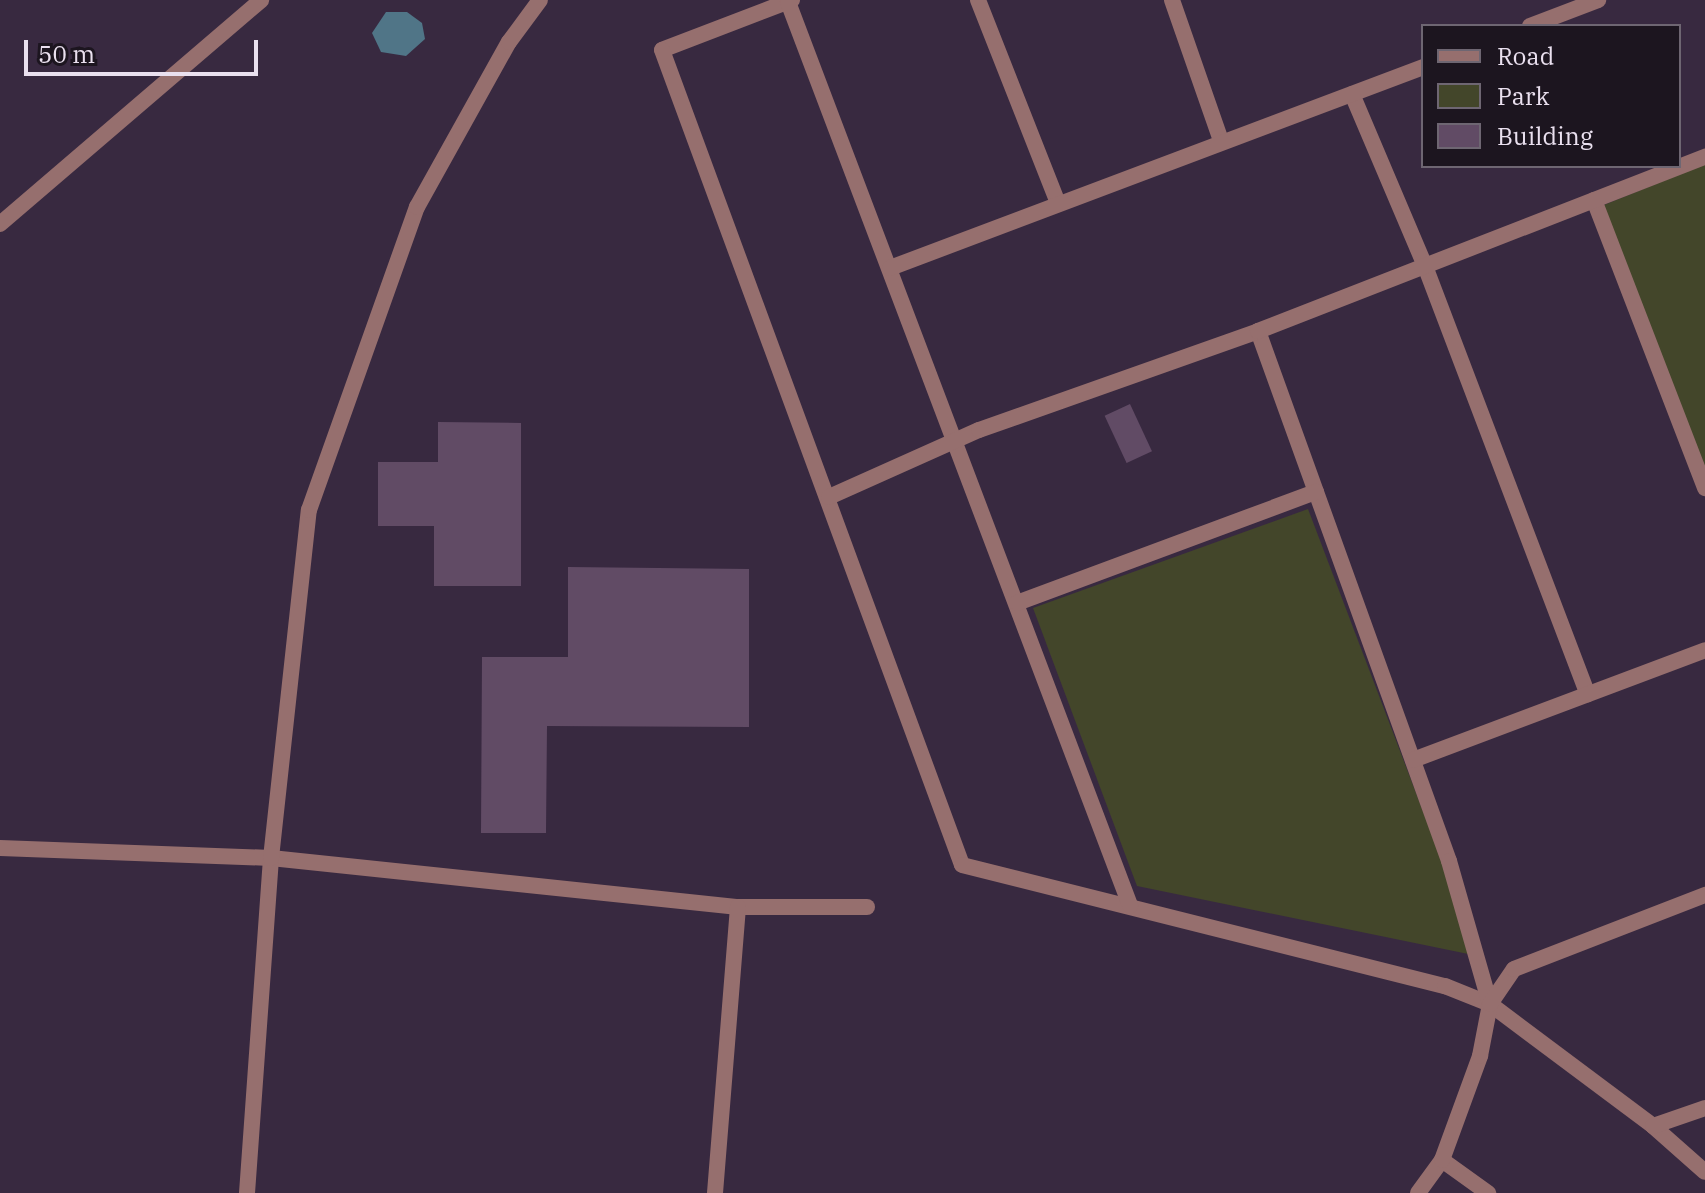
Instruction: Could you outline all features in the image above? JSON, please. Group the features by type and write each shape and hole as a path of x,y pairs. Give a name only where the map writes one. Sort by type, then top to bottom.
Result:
{"street":[{"path":"0,224 261,0"},
{"path":"247,1193 271,858 309,510 417,207 509,42 540,0"},
{"path":"978,0 1058,203"},
{"path":"1172,0 1221,141"},
{"path":"1535,24 1598,0"},
{"path":"1130,905 790,1 662,50 962,865 1445,986 1490,1004 1653,1126 1705,1172"},
{"path":"890,268 1421,68"},
{"path":"1352,94 1425,266 1588,694"},
{"path":"1681,166 1705,157"},
{"path":"829,497 956,440 1258,331 1677,168"},
{"path":"1594,200 1705,488"},
{"path":"1258,331 1449,861 1490,1004"},
{"path":"1017,603 1316,492"},
{"path":"1413,760 1705,650"},
{"path":"0,848 271,858 738,907 867,907"},
{"path":"1418,1193 1442,1160 1480,1056 1490,1004 1514,969 1705,895"},
{"path":"715,1193 738,907"},
{"path":"1653,1126 1705,1108"},
{"path":"1442,1160 1488,1193"}],"green space":[{"path":"1705,164 1705,476 1599,207"},
{"path":"1308,509 1478,956 1137,886 1033,608"}],"water":[{"path":"386,12 407,12 422,23 425,39 406,56 381,52 372,33"}],"building":[{"path":"1130,404 1152,451 1127,463 1105,416"},
{"path":"438,422 521,423 521,586 434,586 434,526 378,526 378,462 438,462"},
{"path":"568,567 749,569 749,727 547,726 546,833 481,833 482,657 568,657"}]}
